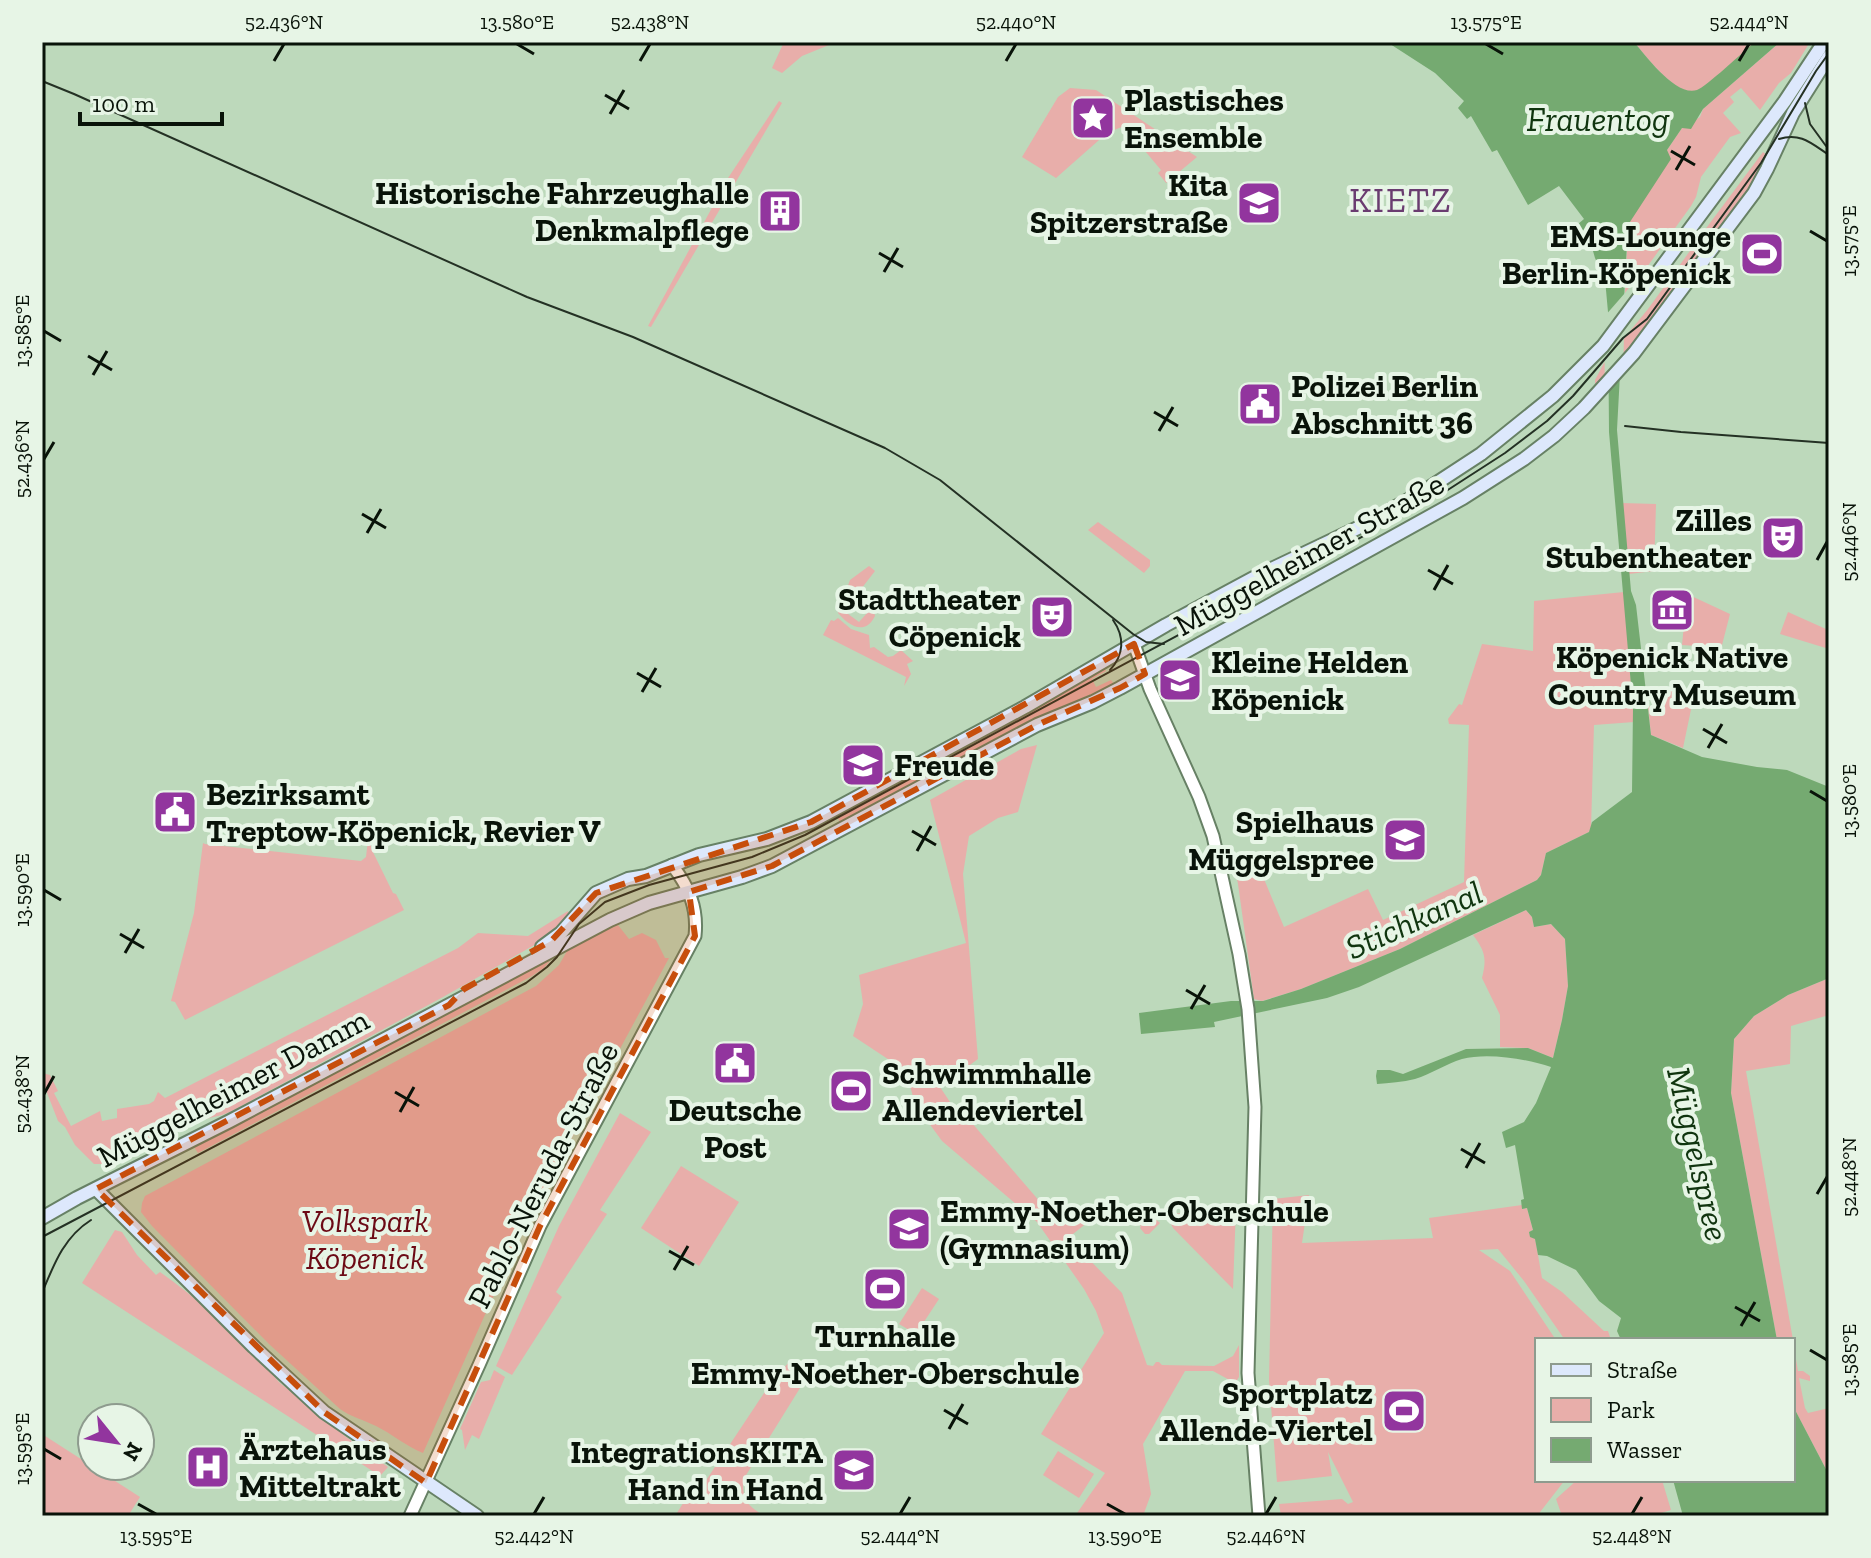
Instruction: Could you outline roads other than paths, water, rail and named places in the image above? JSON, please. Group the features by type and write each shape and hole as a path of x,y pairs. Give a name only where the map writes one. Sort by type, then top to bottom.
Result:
{"main road":[{"name":"Müggelheimer Straße","path":"646,876 705,854 767,839 811,822 1012,715 1282,563 1362,526 1448,477 1517,427 1603,346 1793,90 1824,42"},
{"name":"Müggelheimer Straße","path":"656,901 772,866 1037,725 1093,702 1145,674 1488,484 1524,459 1554,436 1600,391 1658,322 1754,193 1793,113 1829,56"},
{"name":"Müggelheimer Damm","path":"449,1005 464,989 551,941 596,893 628,879 646,876"},
{"name":"Müggelheimer Damm","path":"42,1218 610,920 656,901"},
{"path":"96,1189 254,1347 324,1412 477,1516"}],"street":[{"path":"1134,644 1213,836 1223,873 1243,984 1255,1107 1248,1364 1259,1516"},
{"path":"672,865 689,892"},
{"name":"Pablo-Neruda-Straße","path":"410,1516 540,1226 695,936 696,913 689,892"}],"water":[{"path":"1387,42 1634,42 1662,74 1689,91 1702,87 1755,42 1780,42 1703,109 1691,129 1682,128 1667,150 1671,159 1628,225 1617,430 1631,591 1636,605 1651,735 1702,757 1787,770 1829,787 1829,978 1788,995 1754,1016 1734,1039 1731,1093 1777,1338 1620,1338 1617,1331 1621,1318 1599,1301 1576,1270 1538,1255 1535,1239 1530,1237 1529,1232 1533,1230 1527,1208 1522,1209 1521,1200 1524,1199 1515,1145 1506,1148 1502,1132 1524,1122 1551,1067 1507,1057 1472,1057 1415,1079 1377,1084 1377,1070 1403,1074 1466,1049 1528,1048 1553,1058 1568,986 1565,939 1551,924 1534,927 1532,917 1526,910 1359,987 1327,998 1214,1022 1215,1027 1141,1034 1139,1013 1231,1001 1263,1001 1400,949 1537,880 1546,853 1589,832 1592,822 1632,792 1633,708 1609,432 1605,279 1589,237 1580,241 1572,229 1584,219 1559,186 1528,205 1497,150 1492,152 1471,116 1467,119 1458,108 1464,101 1435,73"},
{"path":"1795,1410 1829,1475 1829,1516 1683,1516 1674,1482 1795,1482"}],"tram line":[{"path":"42,1237 526,983 557,957 579,924 605,902 649,885 752,857 805,835 1440,495 1505,453 1547,421 1623,338 1647,319 1761,163 1829,53"},
{"path":"42,81 527,297 633,337 885,448 940,480 1133,634 1146,642 1164,644"},
{"path":"1805,103 1810,124 1826,146"},
{"path":"1779,139 1800,138 1829,155"},
{"path":"1625,426 1829,443"},
{"path":"1110,670 1121,646 1120,633 1113,620"},
{"path":"42,1293 67,1243 91,1220"}],"place":[{"name":"Plastisches Ensemble","path":"1093,118"},
{"name":"Kita Spitzerstraße","path":"1259,203"},
{"name":"Historische Fahrzeughalle Denkmalpflege","path":"780,211"},
{"name":"EMS-Lounge Berlin-Köpenick","path":"1762,254"},
{"name":"Polizei Berlin Abschnitt 36","path":"1260,404"},
{"name":"Zilles Stubentheater","path":"1783,538"},
{"name":"Köpenick Native Country Museum","path":"1672,610"},
{"name":"Stadttheater Cöpenick","path":"1052,617"},
{"name":"Kleine Helden Köpenick","path":"1180,680"},
{"name":"Freude","path":"863,765"},
{"name":"Bezirksamt Treptow-Köpenick, Revier V","path":"175,812"},
{"name":"Spielhaus Müggelspree","path":"1405,840"},
{"name":"Deutsche Post","path":"735,1063"},
{"name":"Schwimmhalle Allendeviertel","path":"851,1091"},
{"name":"Emmy-Noether-Oberschule (Gymnasium)","path":"909,1229"},
{"name":"Turnhalle Emmy-Noether-Oberschule","path":"885,1289"},
{"name":"Sportplatz Allende-Viertel","path":"1404,1411"},
{"name":"Ärztehaus Mitteltrakt","path":"208,1467"},
{"name":"IntegrationsKITA Hand in Hand","path":"854,1470"}],"district":[{"name":"KIETZ","path":"1401,200"}],"water label":[{"name":"Frauentog","path":"1598,119"},
{"name":"Stichkanal","path":"1414,920"},
{"name":"Müggelspree","path":"1698,1154"}],"park label":[{"name":"Volkspark Köpenick","path":"365,1240"}]}
